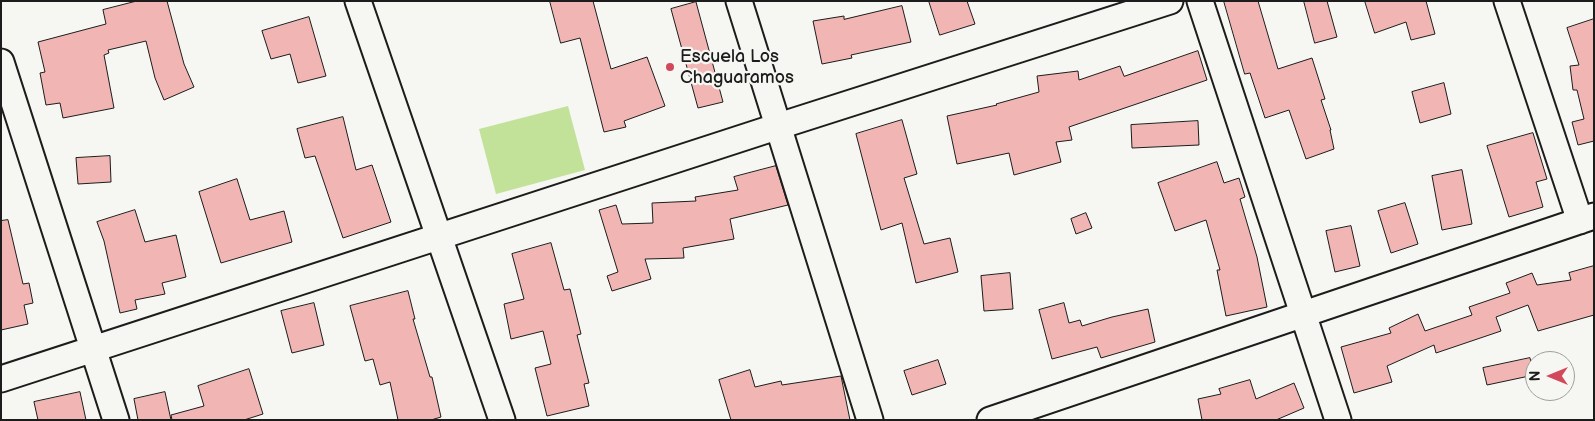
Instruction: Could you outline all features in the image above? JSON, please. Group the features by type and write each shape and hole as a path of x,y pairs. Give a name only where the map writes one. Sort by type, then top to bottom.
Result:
{"street":[{"path":"358,1 502,420"},
{"path":"739,1 870,420"},
{"path":"1,379 1170,1"},
{"path":"1200,1 1338,420"},
{"path":"990,420 1587,219 1506,1"},
{"path":"1,62 116,420"}],"green space":[{"path":"568,106 585,170 496,194 479,129"}],"building":[{"path":"137,1 167,1 184,64 194,87 164,100 155,78 146,41 108,50 109,53 104,55 114,108 63,118 60,103 46,105 40,73 45,72 38,42 106,24 103,10"},
{"path":"550,1 593,1 611,69 647,57 665,106 624,121 626,127 604,132 580,38 561,43"},
{"path":"929,1 967,1 975,24 940,35"},
{"path":"1224,1 1258,1 1278,69 1312,58 1325,99 1321,100 1331,130 1334,149 1306,159 1289,110 1265,118 1250,73 1245,74"},
{"path":"1304,1 1327,1 1337,37 1315,43"},
{"path":"1365,1 1426,1 1435,34 1411,40 1406,22 1375,33"},
{"path":"696,2 723,102 698,108 671,9"},
{"path":"902,6 911,42 851,55 852,58 822,64 813,21 844,16 844,19"},
{"path":"309,17 326,76 298,83 290,54 271,59 262,31"},
{"path":"1594,19 1594,141 1578,145 1572,122 1584,119 1577,90 1573,90 1570,66 1579,65 1567,28"},
{"path":"1198,51 1207,80 1069,127 1072,140 1056,142 1061,162 1014,175 1009,153 957,164 947,116 997,105 1039,92 1037,76 1078,71 1079,80 1120,66 1124,76"},
{"path":"1444,83 1451,114 1420,123 1412,92"},
{"path":"343,117 356,170 372,165 391,222 343,238 315,156 305,158 297,129"},
{"path":"902,120 917,174 904,178 924,244 950,238 958,272 916,283 902,223 881,230 856,134"},
{"path":"1198,121 1199,145 1132,148 1131,125"},
{"path":"1533,133 1547,179 1536,182 1543,207 1509,217 1487,146"},
{"path":"110,156 111,182 78,184 76,158"},
{"path":"1217,162 1224,183 1239,178 1245,197 1240,199 1257,257 1267,307 1226,316 1217,270 1220,270 1206,220 1175,231 1158,183"},
{"path":"776,166 788,205 730,219 734,239 683,248 684,258 645,259 651,279 612,291 607,276 618,272 599,210 616,205 622,224 653,223 652,203 696,201 695,197 738,190 734,177"},
{"path":"1462,170 1472,224 1442,230 1432,176"},
{"path":"237,179 250,220 284,211 292,242 221,263 199,192"},
{"path":"1405,203 1418,244 1391,253 1378,211"},
{"path":"135,210 145,242 176,235 186,277 162,283 165,294 135,300 137,309 120,313 104,241 97,222"},
{"path":"1086,213 1092,228 1076,234 1071,219"},
{"path":"8,220 23,284 29,283 33,303 24,305 28,324 1,330 1,221"},
{"path":"1351,226 1360,266 1335,272 1326,231"},
{"path":"551,243 564,290 570,289 581,334 577,335 589,383 584,384 589,406 547,416 535,368 551,364 543,331 511,339 504,304 524,299 512,254"},
{"path":"1594,266 1594,315 1538,331 1528,305 1496,317 1501,331 1436,353 1434,345 1387,366 1392,382 1354,393 1341,347 1391,333 1389,328 1418,314 1425,331 1472,315 1469,307 1510,293 1506,283 1532,273 1537,285 1571,280 1569,273"},
{"path":"1010,273 1013,309 984,311 981,276"},
{"path":"408,291 415,319 413,319 430,377 432,377 441,417 431,420 398,420 390,382 380,385 373,359 365,361 350,306"},
{"path":"314,303 324,345 292,353 281,311"},
{"path":"1064,303 1069,323 1080,320 1082,326 1148,309 1155,342 1101,358 1097,347 1052,359 1039,310"},
{"path":"1525,359 1525,377 1487,385 1483,368"},
{"path":"938,360 946,384 912,395 904,371"},
{"path":"249,369 263,414 244,420 172,420 171,415 204,406 198,386"},
{"path":"750,370 755,387 781,381 782,385 841,376 850,420 731,420 719,380"},
{"path":"1250,380 1256,399 1294,383 1304,408 1276,420 1202,420 1198,399 1221,394 1219,389"},
{"path":"80,392 86,420 38,420 34,402"},
{"path":"165,392 171,420 138,420 134,399"}],"place":[{"name":"Escuela Los Chaguaramos","path":"670,67"}]}
